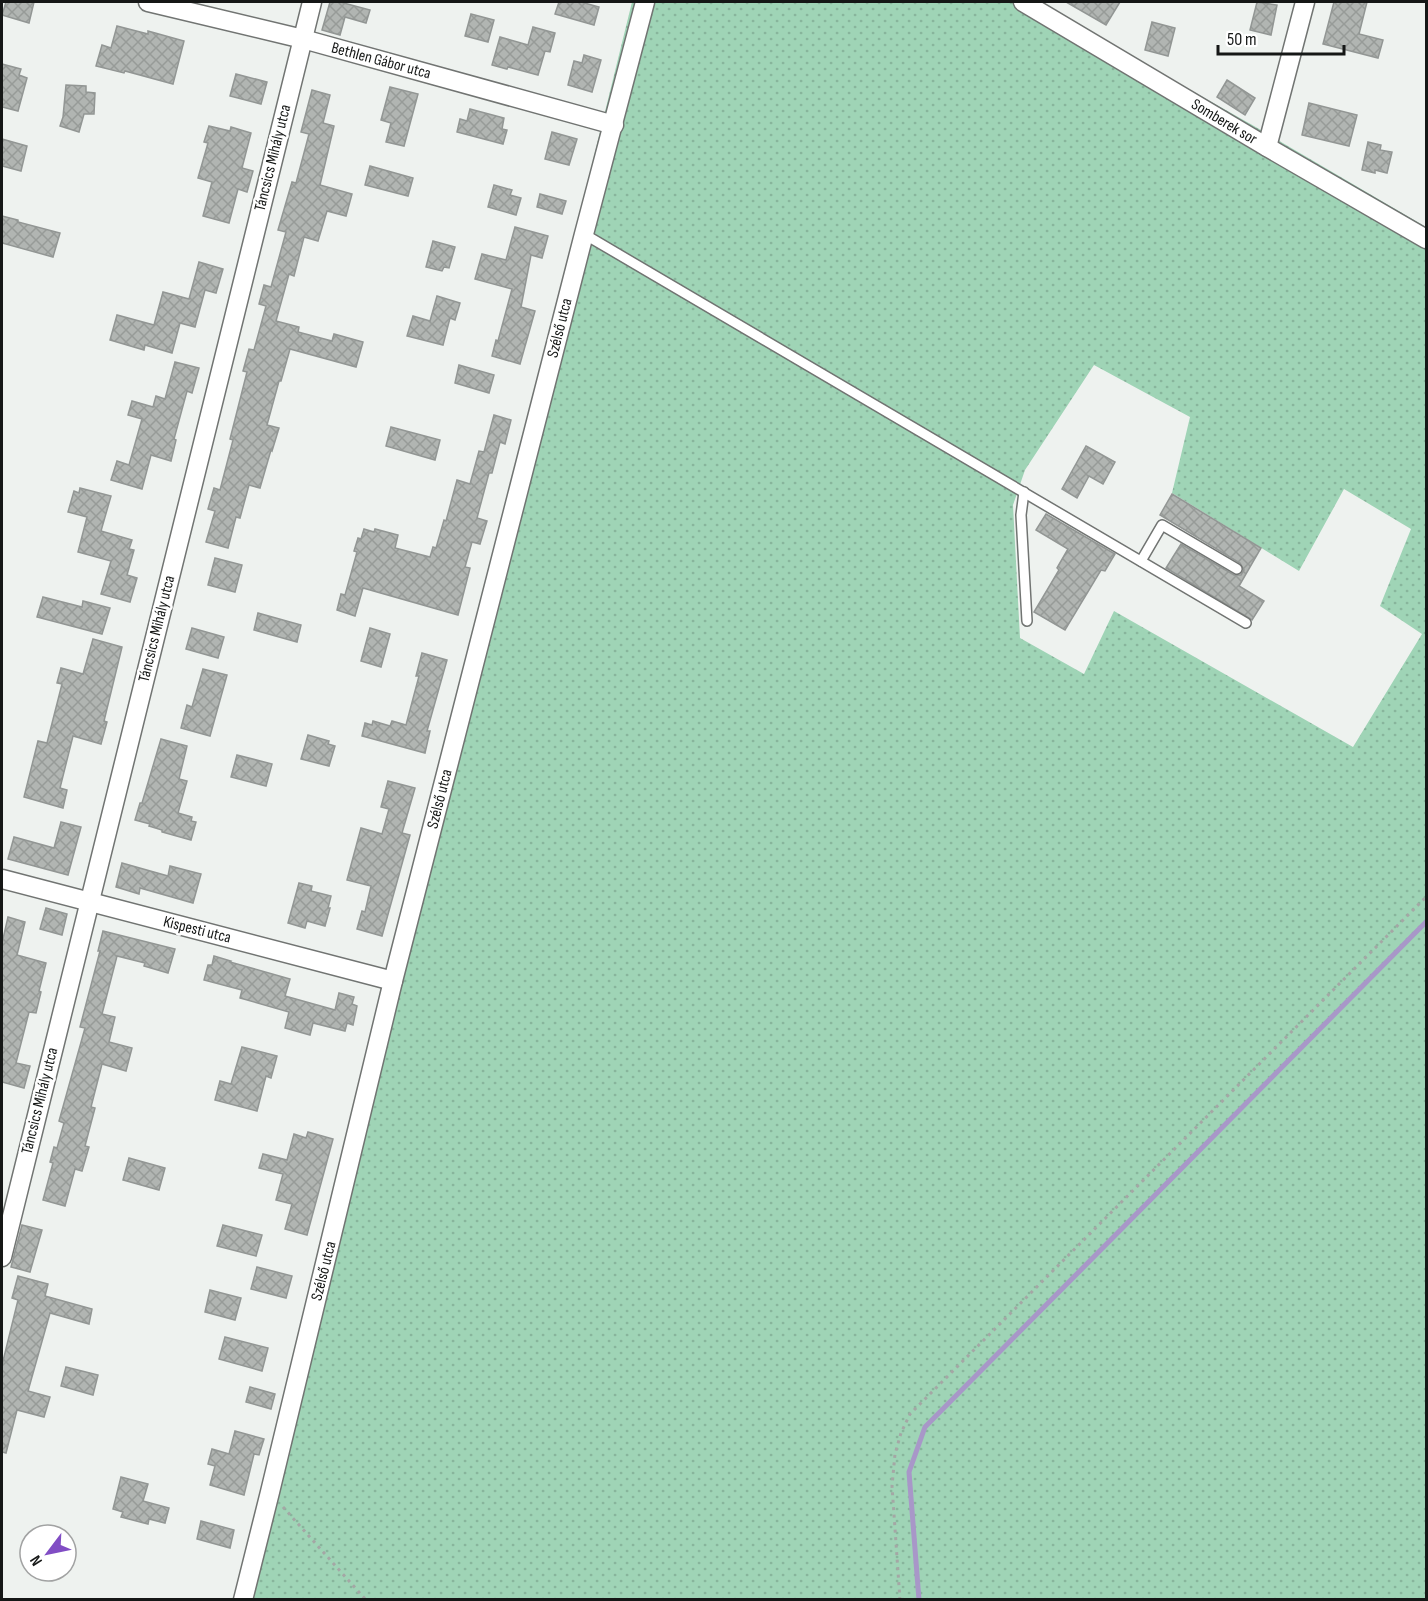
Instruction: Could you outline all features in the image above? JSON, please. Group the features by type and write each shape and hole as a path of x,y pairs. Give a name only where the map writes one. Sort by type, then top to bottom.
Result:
{"street":[{"name":"Bethlen Gábor utca","path":"148,2 303,39 614,125"},
{"name":"Táncsics Mihály utca","path":"2,1257 312,2"},
{"name":"Szélső utca","path":"243,1599 393,981 645,2"},
{"name":"Somberek sor","path":"1023,2 1426,239"},
{"path":"1267,147 1305,2"},
{"name":"Kispesti utca","path":"2,879 393,981"}],"lane":[{"path":"584,234 1246,623"},
{"path":"1024,492 1021,515 1027,621"},
{"path":"1141,561 1162,525 1237,570"}],"path":[{"path":"900,1599 892,1486 895,1454 910,1414 1426,897"},
{"path":"270,1492 366,1599"}],"green space":[{"path":"632,2 1035,2 1426,227 1426,1599 235,1600","holes":["1094,365 1190,417 1172,493 1299,571 1344,489 1411,529 1380,606 1422,634 1353,747 1114,611 1084,674 1020,638 1013,505 1025,470"]}],"building":[{"path":"6,2 34,2 29,23 2,15"},
{"path":"330,2 340,2 370,10 366,23 345,17 340,35 322,30"},
{"path":"559,2 581,2 599,7 594,25 555,14"},
{"path":"1066,2 1120,2 1106,25"},
{"path":"1257,2 1277,5 1271,35 1250,30"},
{"path":"1334,2 1367,2 1359,34 1383,40 1378,58 1323,44"},
{"path":"471,14 494,20 488,42 465,36"},
{"path":"1152,22 1175,28 1168,56 1145,50"},
{"path":"117,26 148,34 148,31 184,41 173,84 96,66 102,45 111,48"},
{"path":"533,27 555,33 550,52 545,51 538,75 492,65 500,37 528,45"},
{"path":"584,55 601,60 592,92 568,85 574,61 582,63"},
{"path":"2,64 21,69 19,75 27,78 18,111 2,107"},
{"path":"236,74 267,82 261,104 230,96"},
{"path":"1227,80 1255,98 1245,115 1217,97"},
{"path":"66,85 86,86 86,92 95,93 94,114 84,114 79,132 60,126"},
{"path":"390,87 418,94 404,146 386,142 391,123 381,120"},
{"path":"312,90 330,95 323,123 334,126 320,185 352,194 346,216 327,211 318,241 304,237 294,276 289,274 276,321 299,327 298,332 332,341 334,334 363,342 356,367 290,349 267,425 279,428 272,451 260,488 249,485 240,518 236,517 228,548 206,542 215,511 208,509 214,488 220,490 233,440 230,439 247,372 243,371 249,349 254,350 266,306 259,304 264,285 271,287 286,232 278,230 292,182 296,183 309,134 301,132"},
{"path":"1309,103 1357,115 1349,146 1302,135"},
{"path":"470,109 504,118 502,129 507,130 503,144 457,132 460,119 467,121"},
{"path":"209,126 230,131 231,127 251,133 242,168 253,171 247,192 238,189 229,223 203,216 212,182 198,178 208,143 204,142"},
{"path":"552,132 577,139 569,165 545,159"},
{"path":"2,139 27,146 21,171 2,166"},
{"path":"1368,142 1381,145 1380,150 1392,152 1387,173 1362,170"},
{"path":"370,166 413,178 408,196 365,185"},
{"path":"494,185 512,190 510,195 521,198 516,215 488,207"},
{"path":"540,194 566,201 562,214 537,207"},
{"path":"2,216 60,233 53,257 2,243"},
{"path":"515,227 548,236 542,258 531,255 521,307 535,311 520,364 492,356 512,289 475,279 482,254 506,260"},
{"path":"433,241 455,247 449,268 444,267 442,271 426,267"},
{"path":"199,262 223,269 216,293 205,290 195,327 180,323 172,353 145,345 144,350 110,340 117,315 154,325 163,292 189,299"},
{"path":"437,296 460,303 455,320 450,318 443,345 407,336 413,316 430,321"},
{"path":"175,362 199,368 192,393 187,391 174,439 176,440 171,461 151,455 142,489 111,480 117,461 129,465 142,419 128,415 132,401 153,407 156,396 165,399"},
{"path":"459,365 494,375 489,393 455,383"},
{"path":"494,415 511,420 505,444 500,442 492,473 489,473 477,518 487,521 480,544 472,542 465,567 470,568 458,615 363,588 355,616 337,610 341,594 345,595 357,552 354,551 358,538 361,539 364,529 374,532 375,529 398,535 395,548 430,557 433,547 436,548 444,520 446,521 457,480 470,484 479,451 484,452"},
{"path":"391,427 440,440 435,460 386,446"},
{"path":"1086,446 1115,462 1103,484 1089,476 1077,498 1062,489"},
{"path":"80,488 111,496 101,531 132,540 129,549 134,550 127,575 137,578 130,602 101,594 111,561 78,552 87,517 68,512 74,491 79,493"},
{"path":"1172,494 1261,548 1239,586 1264,601 1252,620 1166,568 1181,544 1234,575 1241,575 1244,570 1240,563 1160,515"},
{"path":"1046,514 1115,554 1105,571 1101,570 1065,630 1034,612 1059,570 1057,568 1068,549 1036,530"},
{"path":"215,558 242,565 235,592 208,585"},
{"path":"43,597 82,607 83,601 110,608 102,634 37,617"},
{"path":"258,613 301,625 297,642 254,630"},
{"path":"192,628 224,637 218,658 186,649"},
{"path":"370,628 390,634 381,667 361,661"},
{"path":"93,639 122,647 104,721 107,722 101,744 73,736 60,788 67,790 63,808 24,797 38,741 47,743 62,684 57,683 61,668 83,674"},
{"path":"422,653 447,660 427,731 430,731 425,753 362,736 365,723 372,725 373,721 390,726 392,721 406,725 419,676 416,676"},
{"path":"203,669 227,675 210,736 181,728 187,705 192,707"},
{"path":"308,735 329,741 328,744 335,746 329,766 301,759"},
{"path":"161,739 187,746 179,779 187,781 178,813 192,817 191,821 196,822 191,840 162,832 162,830 149,826 150,824 135,820"},
{"path":"237,755 272,764 266,786 231,777"},
{"path":"388,781 415,788 402,833 410,835 382,936 357,929 362,911 365,912 371,886 347,880 361,828 382,834 389,809 381,807"},
{"path":"61,822 81,827 68,875 8,859 14,837 54,848"},
{"path":"122,863 168,876 170,866 201,874 193,903 140,888 139,894 116,887"},
{"path":"299,883 312,886 311,891 331,896 325,926 307,921 305,928 288,923"},
{"path":"46,908 67,914 62,935 40,929"},
{"path":"8,917 25,922 17,955 46,963 36,1013 29,1012 16,1063 30,1066 24,1088 2,1082 2,943"},
{"path":"103,931 175,949 168,973 144,966 145,963 117,956 102,1014 115,1017 109,1042 132,1048 126,1071 102,1064 91,1107 95,1108 85,1146 89,1147 82,1171 75,1169 65,1206 43,1200 53,1163 50,1162 54,1147 57,1148 64,1123 59,1121 85,1028 80,1027"},
{"path":"214,956 290,979 285,996 335,1010 339,993 354,997 352,1004 357,1006 353,1025 347,1023 345,1031 313,1023 310,1035 285,1028 289,1012 240,998 242,990 204,980 208,965 212,965"},
{"path":"242,1047 277,1056 271,1078 266,1076 257,1111 215,1100 220,1081 231,1084"},
{"path":"308,1132 333,1139 307,1235 285,1229 292,1204 276,1200 283,1174 259,1168 263,1154 287,1160 294,1134 306,1138"},
{"path":"129,1158 165,1168 159,1190 123,1180"},
{"path":"22,1225 42,1230 30,1272 11,1267"},
{"path":"223,1225 262,1235 256,1256 217,1246"},
{"path":"257,1267 292,1276 286,1298 251,1289"},
{"path":"18,1276 48,1284 45,1296 92,1309 89,1324 50,1313 28,1391 50,1397 44,1417 17,1410 6,1453 2,1452 2,1365 18,1300 12,1298"},
{"path":"210,1290 241,1298 235,1320 205,1312"},
{"path":"225,1337 268,1348 262,1371 219,1359"},
{"path":"66,1367 98,1375 93,1395 61,1386"},
{"path":"250,1387 275,1394 271,1409 246,1402"},
{"path":"235,1431 264,1439 259,1455 254,1454 244,1495 210,1485 215,1466 208,1464 212,1449 229,1454"},
{"path":"121,1477 148,1484 143,1501 169,1508 165,1523 149,1519 148,1524 121,1517 123,1512 113,1509"},
{"path":"201,1521 234,1530 230,1548 197,1539"}],"waterway":[{"path":"919,1600 909,1472 925,1427 1426,922"}]}
